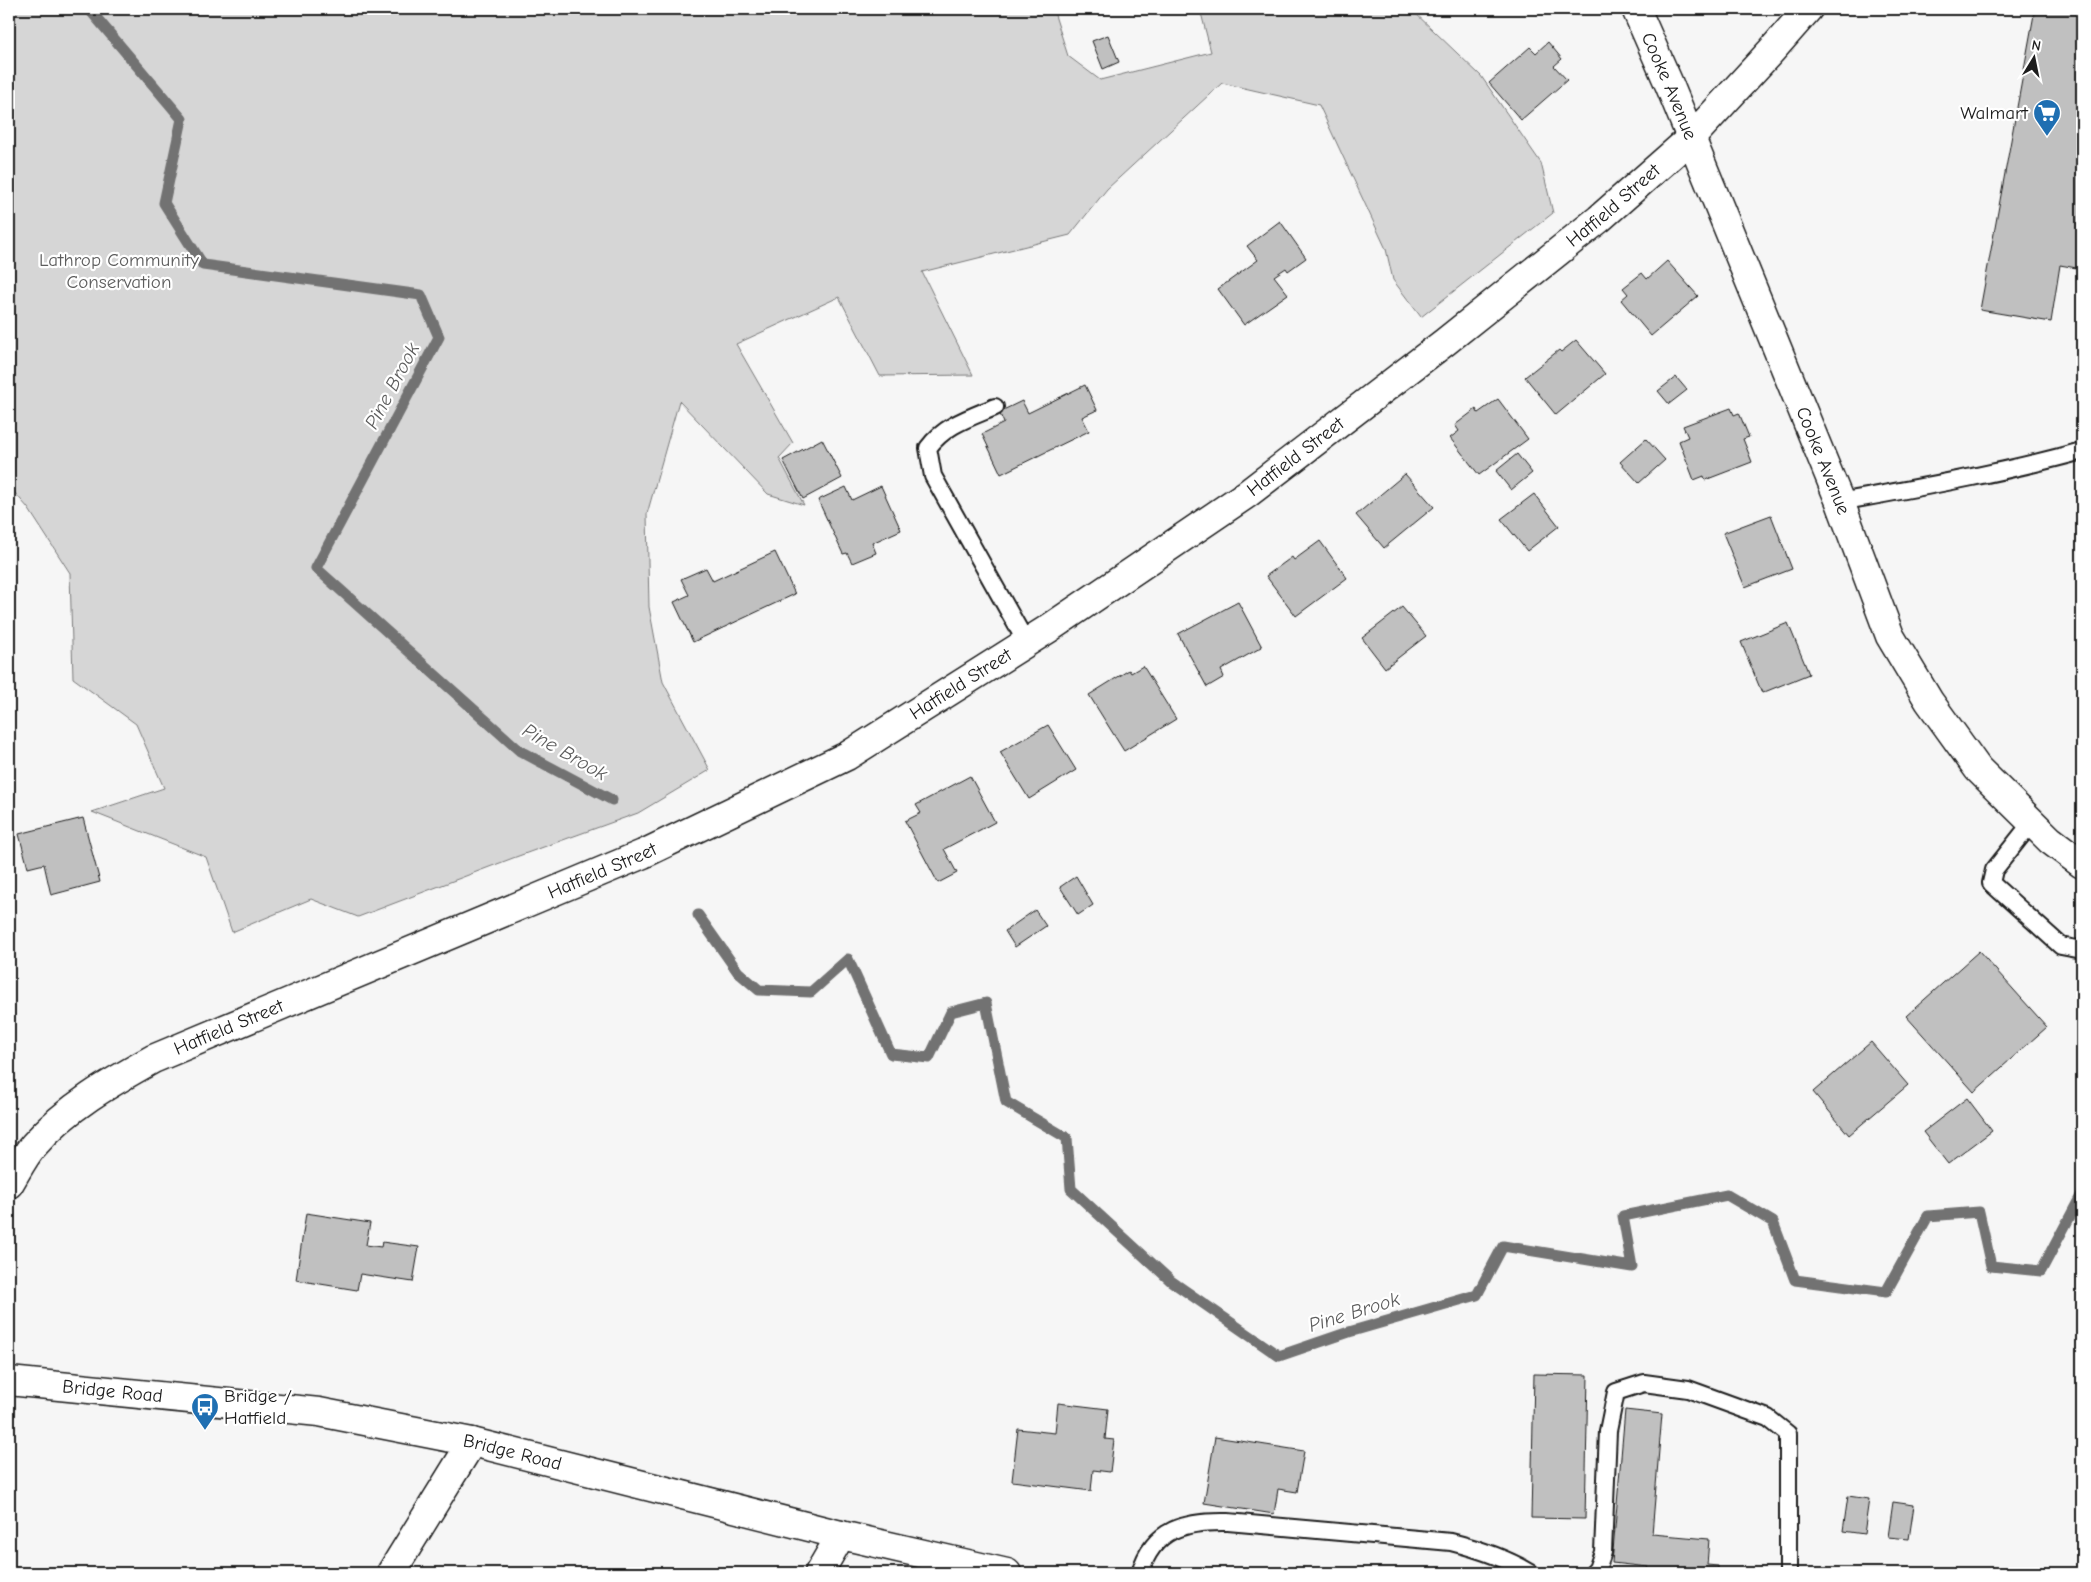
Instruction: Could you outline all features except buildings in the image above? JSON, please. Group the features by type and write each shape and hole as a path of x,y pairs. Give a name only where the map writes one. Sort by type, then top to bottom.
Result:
{"street":[{"name":"Cooke Avenue","path":"1636,9 1840,502 1890,636 1924,693 1978,769 2050,840 2082,864"},
{"name":"Hatfield Street","path":"9,1184 33,1145 74,1107 153,1059 643,854 830,765 1026,642 1247,494 1445,342 1599,219 1691,138 1808,9"},
{"name":"Bridge Road","path":"9,1381 319,1412 472,1442 841,1535 1007,1573"},
{"path":"391,1573 472,1442"},
{"path":"819,1573 841,1535"}],"lane":[{"path":"994,407 954,424 936,437 928,448 933,476 1026,642"},
{"path":"1840,502 1936,486 2028,466 2082,451"},
{"path":"2032,822 1994,870 1991,883 2061,946 2077,949 2082,947"},
{"path":"1593,1573 1597,1569 1603,1552 1608,1431 1616,1392 1644,1383 1688,1389 1768,1418 1788,1434 1788,1573"},
{"path":"1140,1573 1151,1550 1165,1534 1180,1526 1201,1522 1228,1522 1451,1542 1476,1548 1497,1556 1531,1573"}],"green space":[{"name":"Lathrop Community Conservation","path":"9,9 1053,9 1068,56 1100,80 1211,52 1200,9 1411,9 1481,76 1541,163 1553,213 1421,317 1393,280 1386,249 1319,105 1222,83 1107,189 1070,235 922,272 973,375 880,376 839,297 736,344 793,443 779,458 804,505 768,494 679,401 647,514 649,607 663,682 710,770 638,813 358,917 311,899 232,932 206,857 92,812 164,788 136,724 73,678 70,573 28,508 9,486"}],"waterway":[{"name":"Pine Brook","path":"89,9 182,119 164,203 203,265 421,295 439,337 316,568 520,751 612,800"},
{"name":"Pine Brook","path":"698,915 738,972 759,990 811,992 848,959 891,1054 929,1058 951,1012 986,1003 1006,1102 1067,1138 1071,1189 1171,1281 1279,1356 1349,1332 1477,1295 1503,1246 1632,1267 1623,1216 1727,1195 1773,1222 1795,1280 1886,1292 1928,1216 1979,1212 1991,1266 2041,1271 2082,1194"}],"place":[{"name":"Walmart","path":"2047,137"},
{"name":"Bridge / Hatfield","path":"205,1431"}]}
